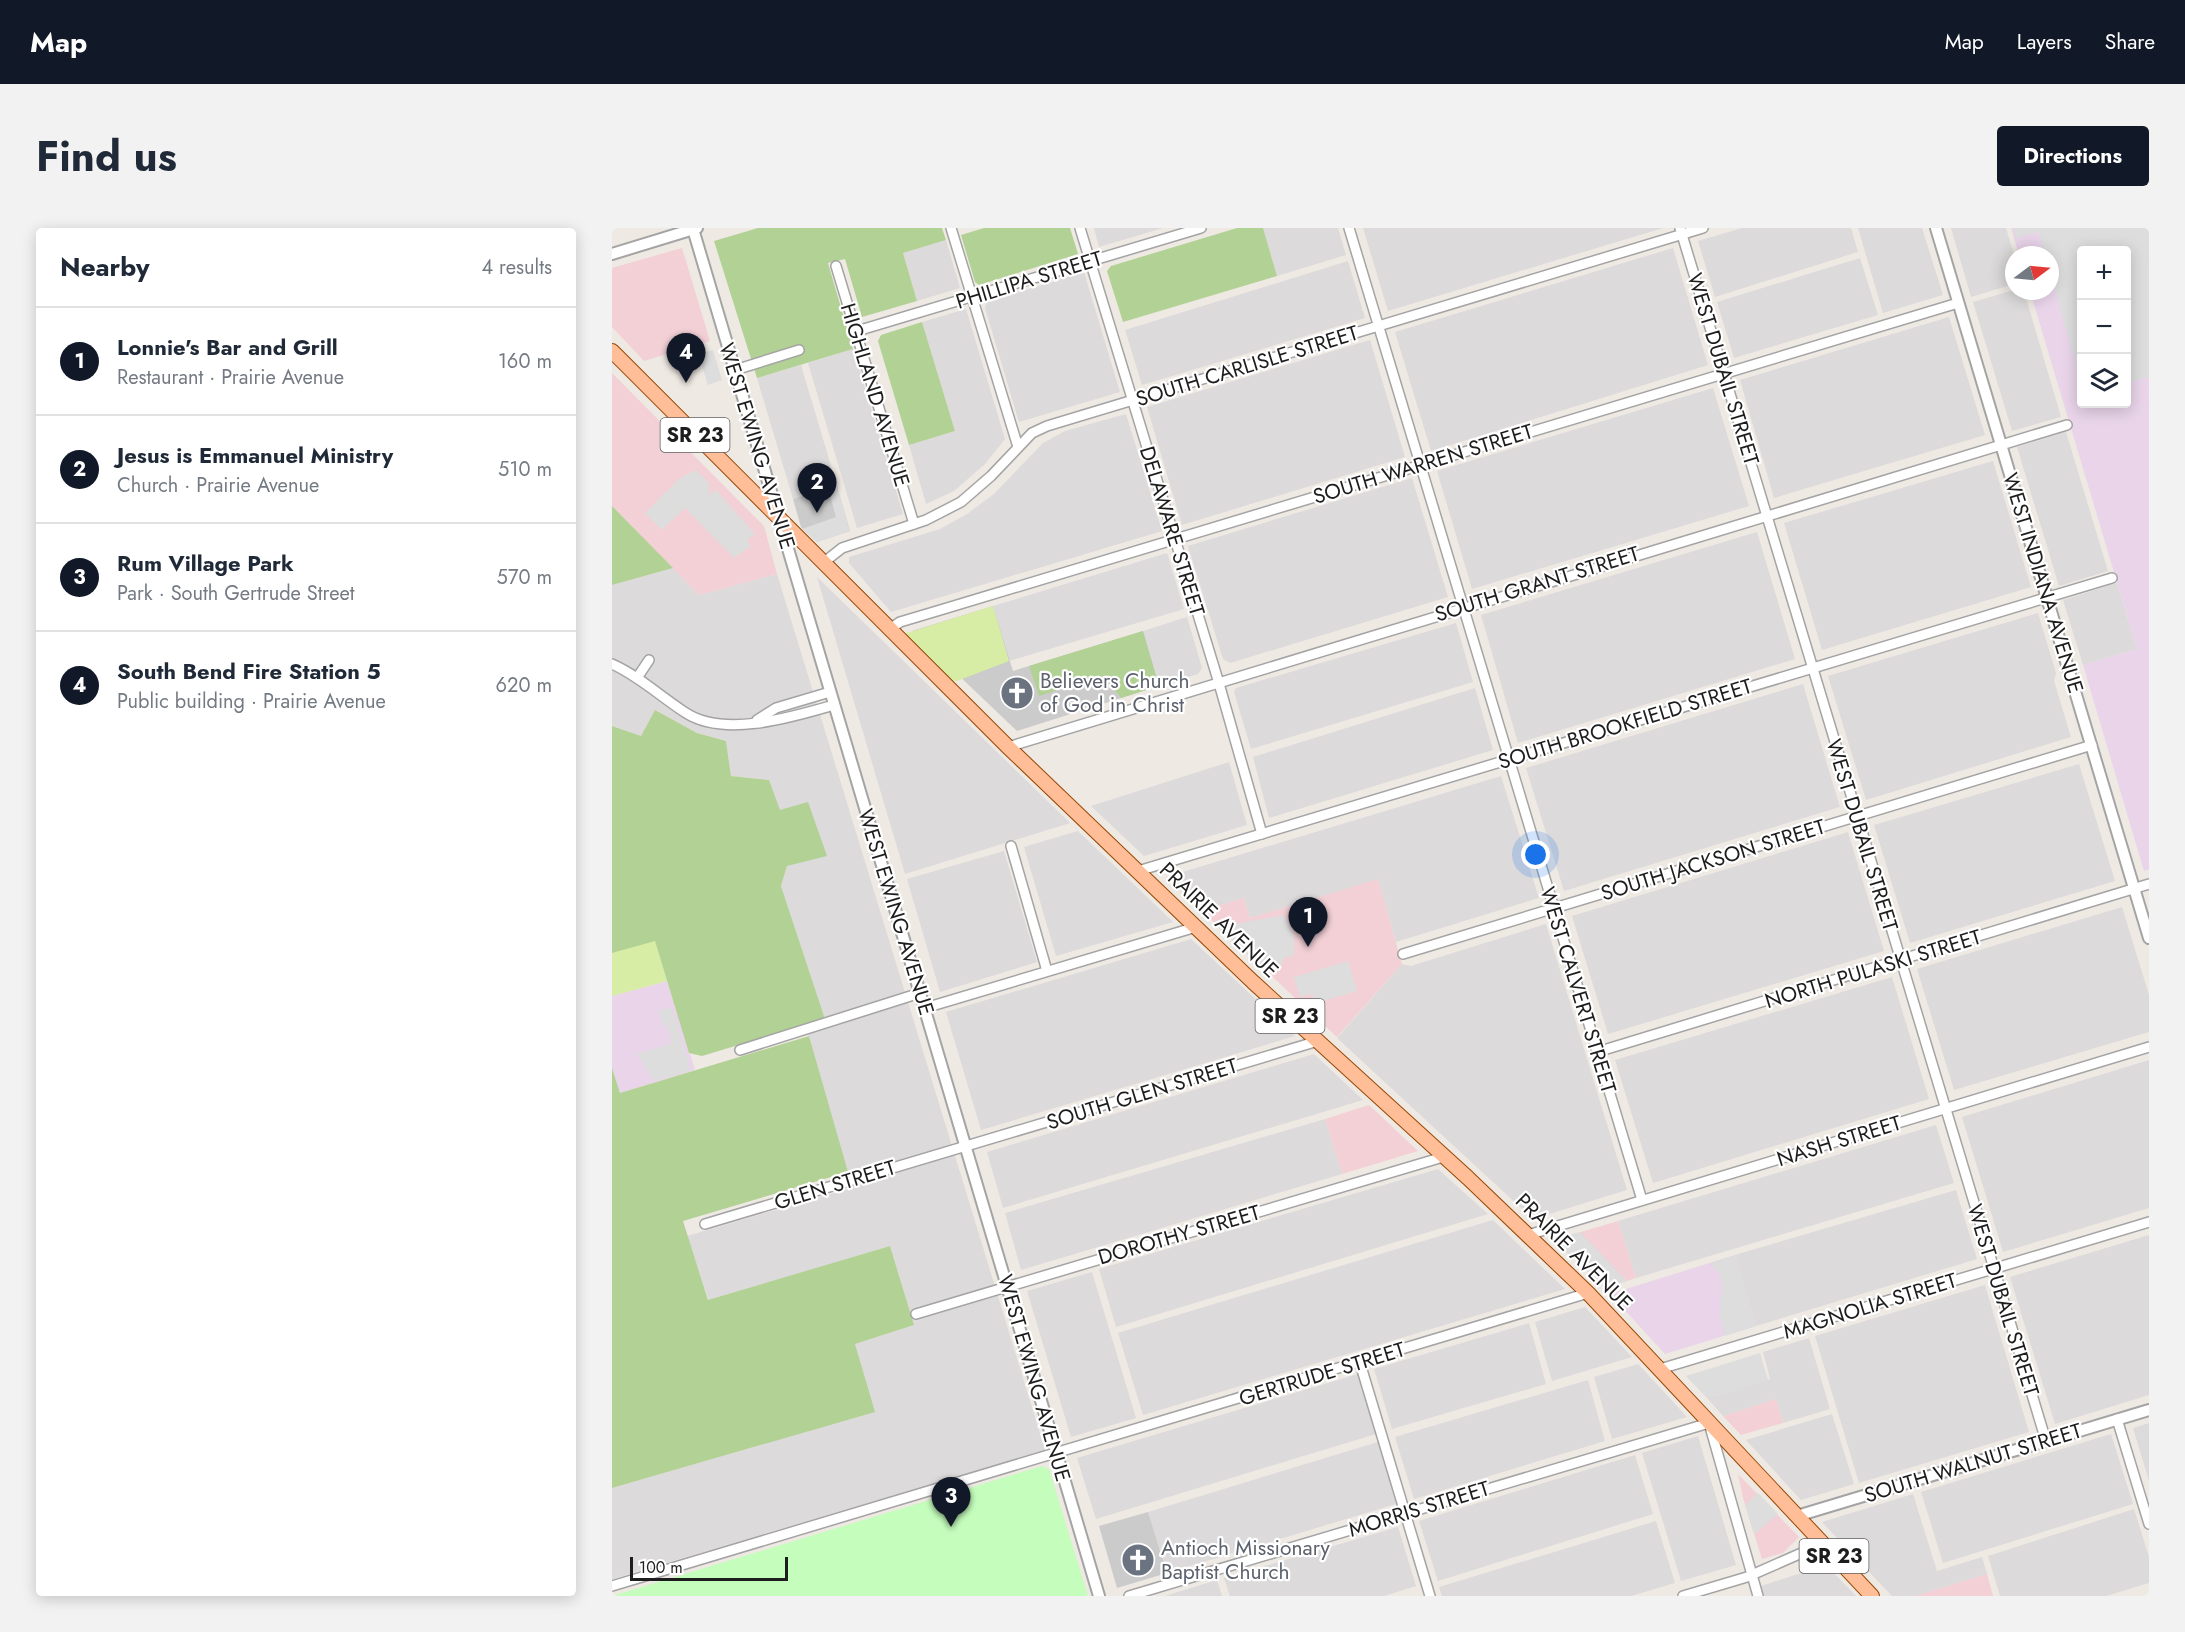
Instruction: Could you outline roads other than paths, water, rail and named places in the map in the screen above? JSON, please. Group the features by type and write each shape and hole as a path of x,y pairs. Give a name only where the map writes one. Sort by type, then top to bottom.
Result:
{"main road":[{"name":"PRAIRIE AVENUE","path":"612,351 1008,747 1196,927 1588,1293 1872,1596"}],"street":[{"path":"612,254 694,228"},
{"name":"WEST EWING AVENUE","path":"694,228 1099,1596"},
{"path":"951,228 1018,447"},
{"name":"DELAWARE STREET","path":"1080,228 1173,540 1218,680 1262,834"},
{"name":"PHILLIPA STREET","path":"856,331 1201,228"},
{"name":"WEST CALVERT STREET","path":"1349,228 1642,1200"},
{"name":"SOUTH CARLISLE STREET","path":"823,563 842,548 943,512 972,494 1032,433 1047,426 1379,326 1681,231 1703,228"},
{"name":"WEST INDIANA AVENUE","path":"1936,228 2149,938"},
{"name":"WEST DUBAIL STREET","path":"1681,231 2046,1441"},
{"name":"HIGHLAND AVENUE","path":"836,266 914,524"},
{"name":"SOUTH WARREN STREET","path":"890,629 910,619 1958,303"},
{"path":"735,370 799,350"},
{"name":"SOUTH GRANT STREET","path":"1008,747 1218,680 2067,425"},
{"name":"SOUTH BROOKFIELD STREET","path":"1138,871 2112,578"},
{"path":"637,678 649,660"},
{"path":"612,664 637,678 687,714 705,722 736,725 755,721 782,720 834,705"},
{"path":"755,721 776,708 830,692"},
{"name":"SOUTH JACKSON STREET","path":"1403,954 2092,745"},
{"path":"1011,846 1047,971"},
{"name":"NORTH PULASKI STREET","path":"1597,1052 2149,884"},
{"path":"925,1008 1196,927"},
{"path":"740,1050 920,993"},
{"name":"SOUTH GLEN STREET","path":"965,1146 1318,1041"},
{"name":"NASH STREET","path":"1528,1235 2149,1047"},
{"name":"GLEN STREET","path":"705,1224 965,1146"},
{"name":"DOROTHY STREET","path":"916,1314 1443,1156"},
{"name":"MAGNOLIA STREET","path":"1660,1369 2149,1222"},
{"name":"GERTRUDE STREET","path":"612,1586 1588,1293"},
{"path":"1360,1363 1430,1596"},
{"name":"SOUTH WALNUT STREET","path":"1797,1516 2149,1410"},
{"path":"2117,1419 2149,1524"},
{"path":"1709,1423 1758,1596"},
{"name":"MORRIS STREET","path":"1129,1596 1709,1423"},
{"path":"1683,1596 1752,1574 1822,1544"}],"place":[{"name":"South Bend Fire Station 5","path":"686,383"},
{"name":"Jesus is Emmanuel Ministry","path":"817,513"},
{"name":"Believers Church of God in Christ","path":"1017,693"},
{"name":"Lonnie's Bar and Grill","path":"1308,947"},
{"name":"Rum Village Park","path":"951,1527"},
{"name":"Antioch Missionary Baptist Church","path":"1138,1560"}]}
